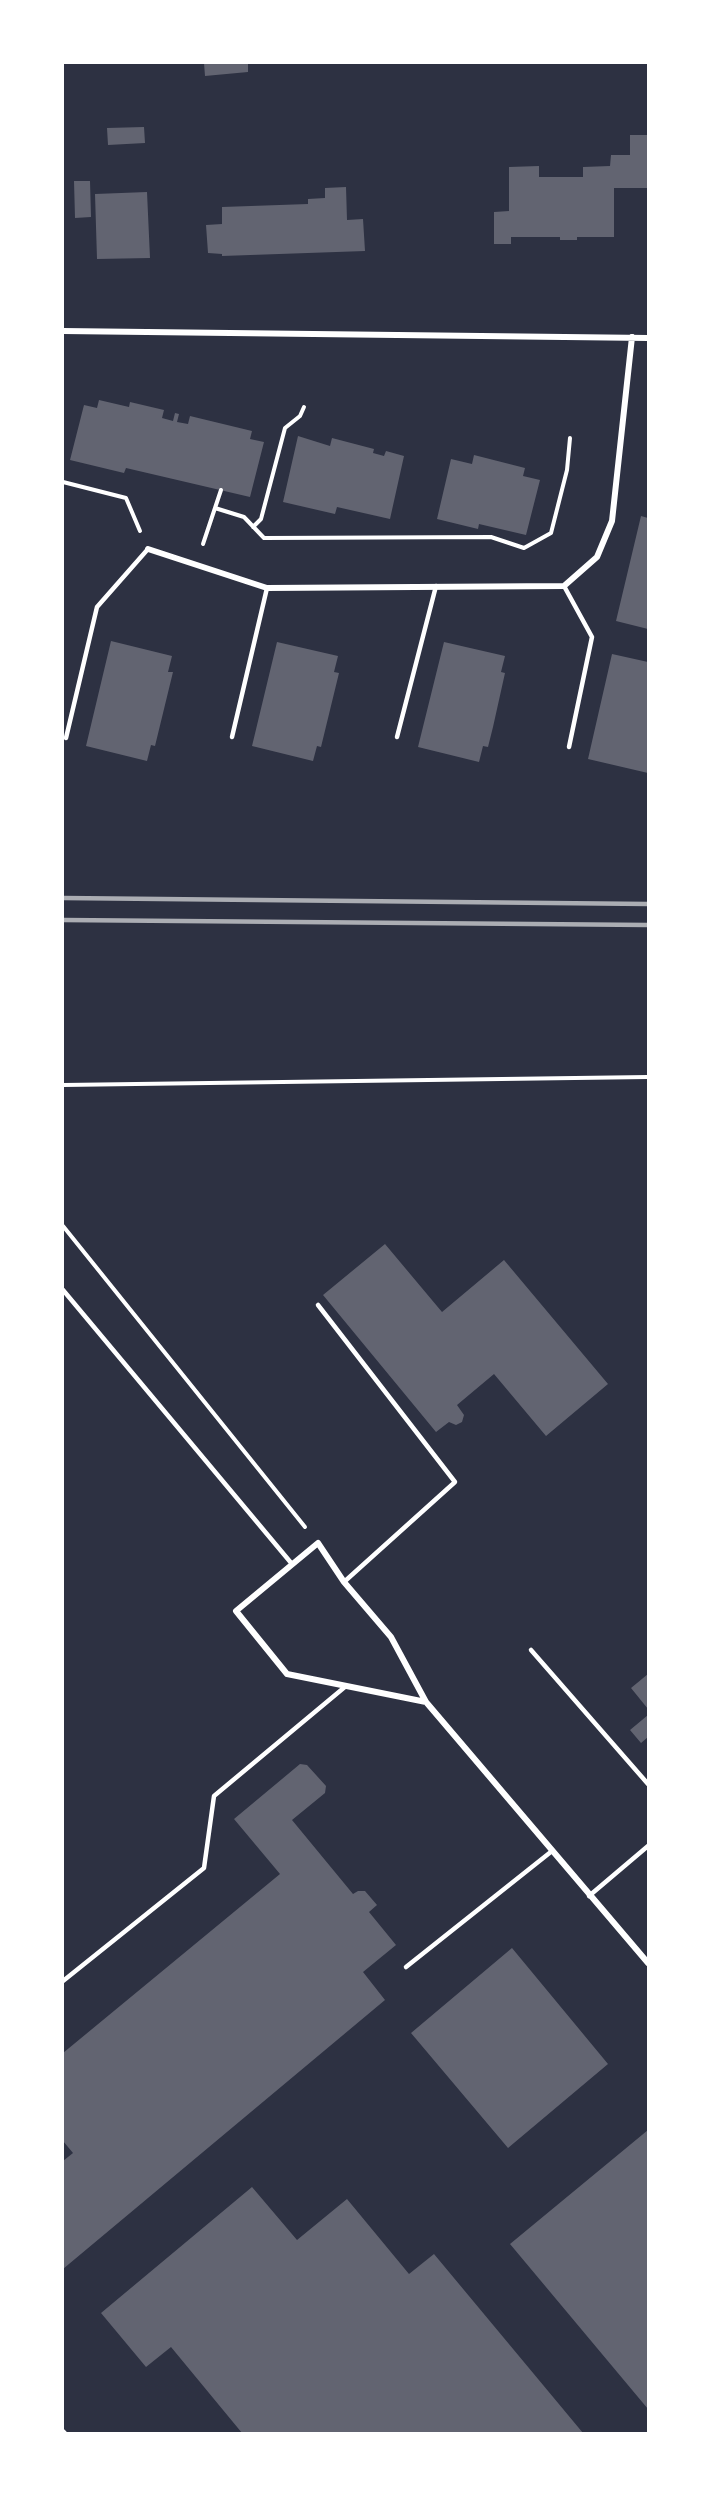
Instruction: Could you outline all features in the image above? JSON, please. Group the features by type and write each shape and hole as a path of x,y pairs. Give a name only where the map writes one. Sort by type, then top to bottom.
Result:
{"street":[{"path":"63,331 648,338"},
{"path":"148,549 267,588 564,586 597,557 612,521 632,338"},
{"path":"426,1702 287,1674 236,1611 318,1543 344,1582 392,1637 426,1702 648,1963"}],"lane":[{"path":"66,738 97,607 148,549"},
{"path":"397,737 436,586"},
{"path":"564,586 592,637 569,747"},
{"path":"232,737 267,588"},
{"path":"63,1290 292,1564"},
{"path":"318,1305 455,1482 344,1582"},
{"path":"531,1650 648,1784"},
{"path":"63,1981 204,1868 214,1796 346,1686"},
{"path":"589,1896 648,1846"},
{"path":"405,1967 552,1851"}],"path":[{"path":"253,527 261,519 285,428 300,416 304,407"},
{"path":"215,508 244,517 264,538 491,537 524,548 551,533 567,470 570,438"},
{"path":"63,482 126,498 148,549"},
{"path":"196,565 220,490"},
{"path":"63,1085 648,1077"},
{"path":"63,1226 318,1543"}],"building":[{"path":"204,63 248,63 248,72 205,76"},
{"path":"144,127 145,143 108,145 107,128"},
{"path":"630,135 647,135 648,188 614,188 614,237 577,237 577,240 560,240 560,237 511,237 511,244 494,244 494,212 509,211 509,167 539,166 539,177 583,177 583,167 610,166 611,155 630,155"},
{"path":"74,181 90,181 91,217 75,218"},
{"path":"346,187 347,220 363,219 365,251 222,256 222,254 208,253 206,225 222,224 222,207 308,204 308,199 325,198 325,188"},
{"path":"147,192 150,258 97,259 95,194"},
{"path":"99,400 129,407 130,402 164,410 162,418 173,421 175,413 179,414 177,422 188,424 190,416 252,431 250,439 264,442 250,497 126,468 124,473 70,460 84,405 97,408"},
{"path":"298,436 330,446 332,438 374,449 373,453 384,456 386,451 404,456 390,519 337,507 335,514 283,502"},
{"path":"474,455 525,468 523,476 540,480 526,535 479,524 478,529 437,519 451,459 472,464"},
{"path":"641,516 648,518 648,629 616,621"},
{"path":"111,641 172,656 168,672 173,672 155,746 151,745 147,761 86,746"},
{"path":"277,642 338,656 334,672 339,673 321,747 317,746 313,761 252,746"},
{"path":"444,642 505,656 501,672 505,673 493,727 488,747 483,746 479,762 418,747"},
{"path":"612,654 648,662 648,773 588,759"},
{"path":"385,1244 442,1312 504,1260 608,1384 546,1436 494,1374 457,1405 464,1415 462,1422 456,1425 449,1422 436,1432 323,1295"},
{"path":"648,1674 648,1709 631,1688"},
{"path":"648,1715 648,1737 641,1743 630,1730"},
{"path":"300,1764 307,1765 326,1786 325,1793 292,1820 353,1894 365,1891 377,1905 369,1912 396,1945 363,1972 385,2000 63,2269 63,2161 73,2153 63,2141 63,2053 280,1874 234,1819"},
{"path":"512,1948 608,2064 508,2148 411,2033"},
{"path":"648,2130 648,2409 510,2244"},
{"path":"252,2187 297,2240 347,2199 409,2274 434,2254 583,2433 242,2433 171,2347 146,2367 101,2313"}],"railway":[{"path":"63,898 648,904"},
{"path":"63,920 648,925"}]}
